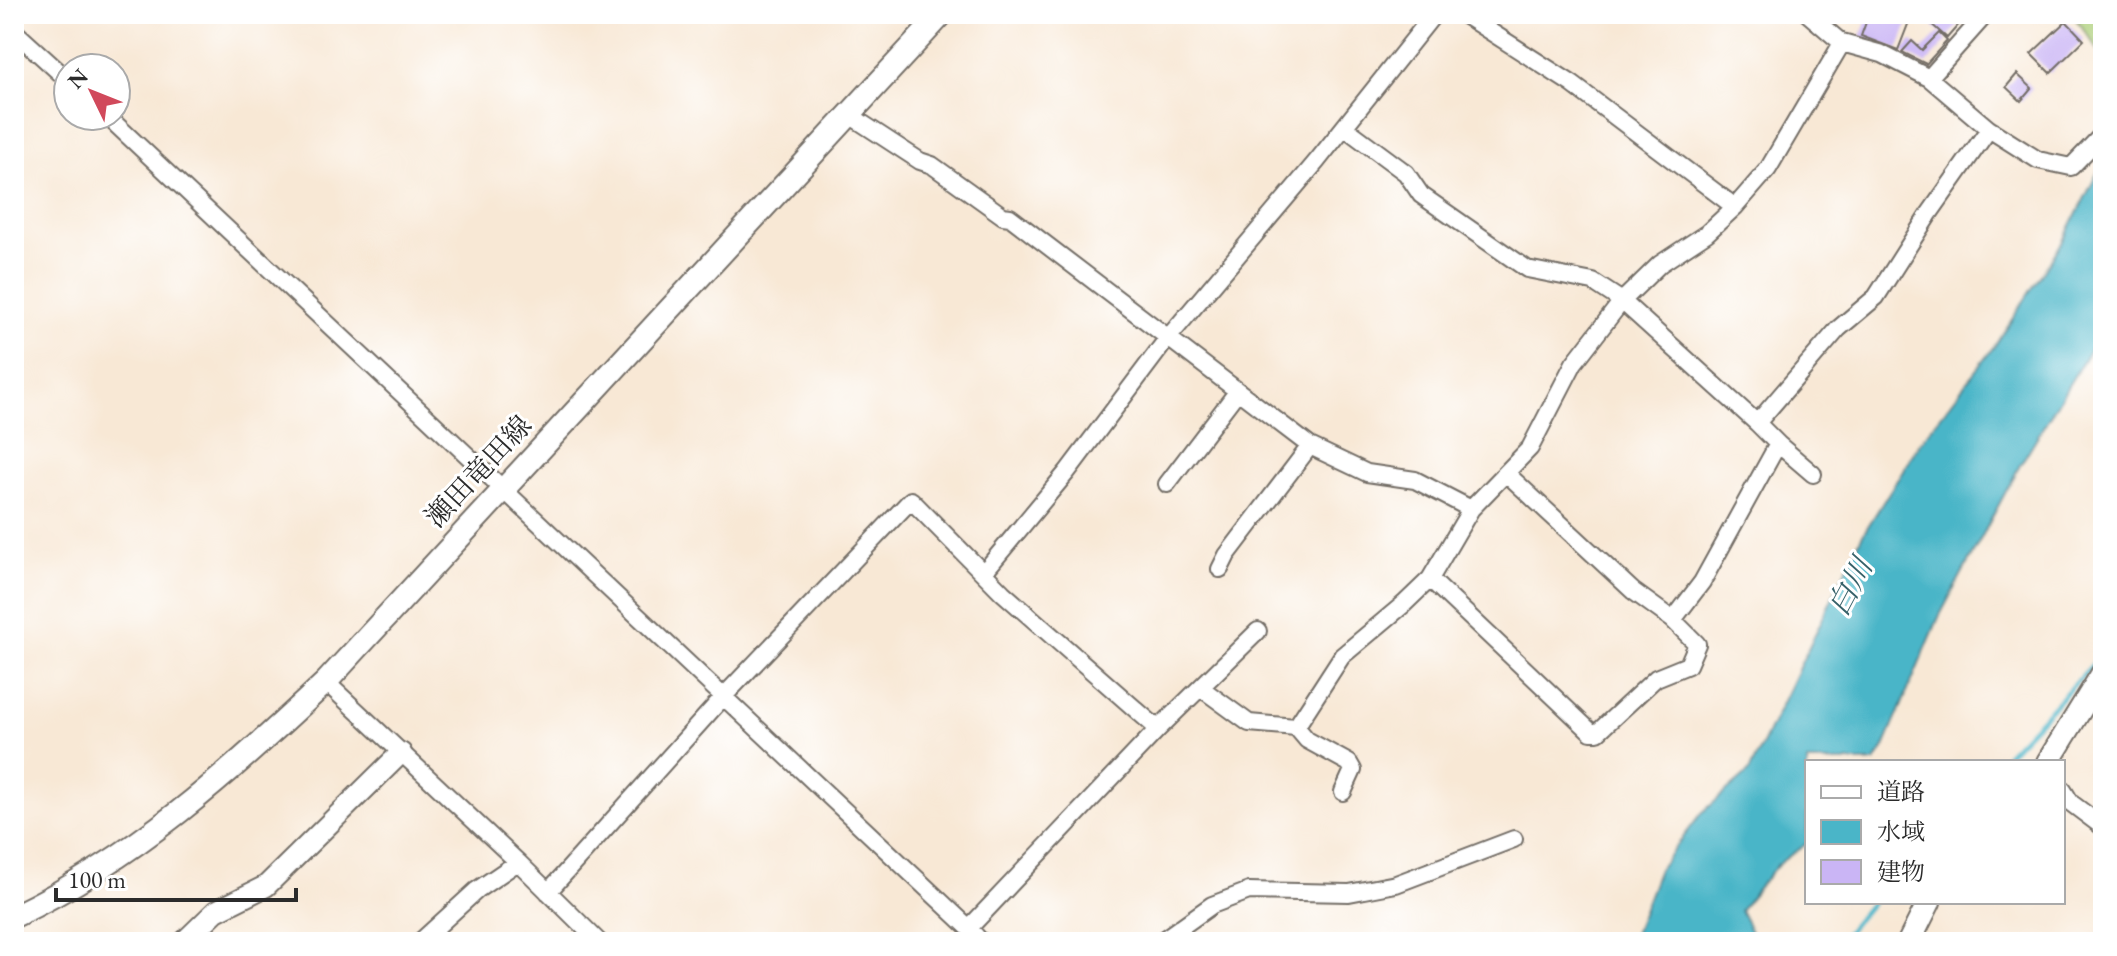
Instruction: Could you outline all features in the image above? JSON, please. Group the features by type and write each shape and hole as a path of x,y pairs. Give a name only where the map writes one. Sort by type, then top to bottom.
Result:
{"main road":[{"name":"瀬田竜田線","path":"14,916 94,872 158,830 243,760 326,682 942,14"},
{"path":"2049,760 2103,673"},
{"path":"1909,942 1928,904"}],"street":[{"path":"984,572 1067,472 1167,339 1434,14"},
{"path":"1463,14 1572,84 1735,207"},
{"path":"1808,14 1842,43 1882,54 1929,78 1989,129 2038,160 2071,167 2103,134"},
{"path":"1929,78 1986,14"},
{"path":"14,31 52,65"},
{"path":"1296,727 1342,656 1430,579 1471,509 1530,448 1574,363 1622,301 1660,264 1707,233 1768,169 1842,43"},
{"path":"848,114 920,161 932,165 1003,216 1010,217 1310,446 1367,473 1415,480 1471,509"},
{"path":"1344,127 1406,173 1421,195 1527,269 1593,282 1622,301 1813,474"},
{"path":"1757,423 1838,329 1876,297 1989,129"},
{"path":"124,132 724,696 969,928 980,942"},
{"path":"1167,484 1237,392"},
{"path":"1673,620 1702,582 1778,444"},
{"path":"1220,569 1227,555 1310,446"},
{"path":"1430,579 1591,732 1598,732 1656,678 1688,665 1697,644 1673,620 1633,591 1506,473"},
{"path":"548,892 724,696 911,500 1003,593 1158,729"},
{"path":"969,928 1158,729 1258,631"},
{"path":"326,682 599,942"},
{"path":"1201,688 1249,723 1296,727 1307,740 1349,763 1353,770 1343,792"},
{"path":"184,942 216,911 266,886 401,753"},
{"path":"2065,793 2071,803 2103,827"},
{"path":"1160,942 1212,905 1249,891 1349,893 1396,884 1514,839"},
{"path":"420,942 477,890 518,862"}],"green space":[{"path":"2072,14 2103,14 2103,47 2099,51"}],"water":[{"name":"白川","path":"2103,162 2103,328 2020,465 1939,617 1876,760 1805,760 1805,844 1777,865 1740,910 1754,938 1760,942 1631,942 1659,869 1702,813 1749,772 1862,536 1919,444 1996,344 2063,241"}],"building":[{"path":"1869,14 1912,14 1898,50 1861,36"},
{"path":"1936,14 1968,14 1947,38 1929,22"},
{"path":"2066,21 2084,40 2050,73 2031,54"},
{"path":"1939,33 1947,41 1926,64 1902,52 1912,41 1922,50"},
{"path":"2017,74 2032,88 2021,101 2006,87"}],"waterway":[{"path":"2002,760 2103,654"},
{"path":"1839,942 1870,904"}]}
